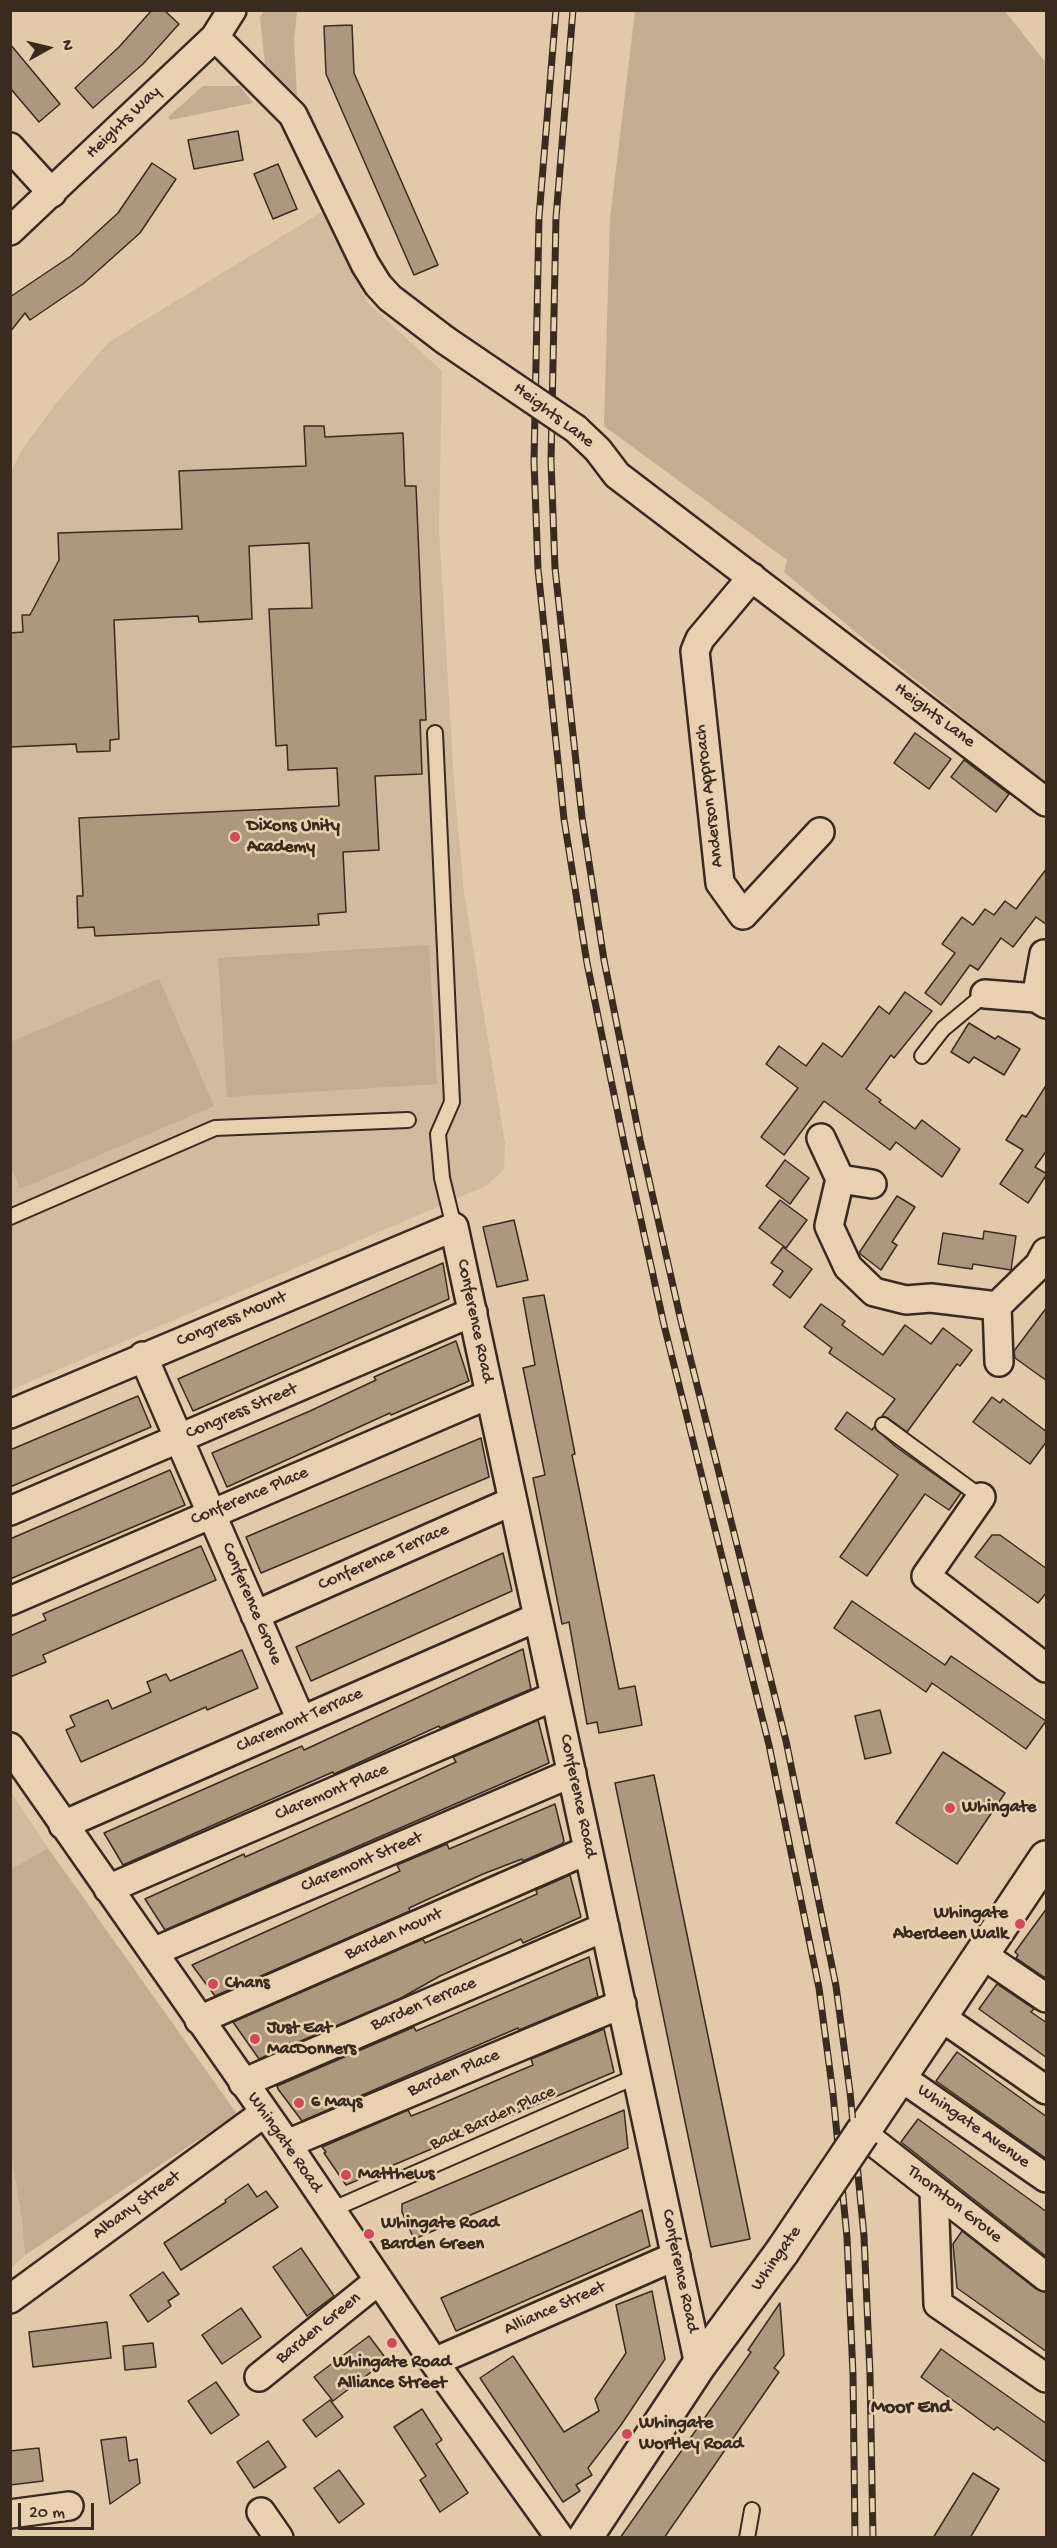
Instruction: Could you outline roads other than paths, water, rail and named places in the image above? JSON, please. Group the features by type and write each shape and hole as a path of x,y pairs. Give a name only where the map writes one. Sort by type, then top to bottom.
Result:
{"street":[{"name":"Heights Way","path":"10,231 215,37 232,10"},
{"name":"Heights Lane","path":"215,37 293,115 365,264 378,285 390,298 445,340 576,429 598,450 617,475 1047,802"},
{"path":"10,147 51,193"},
{"name":"Anderson Approach","path":"752,578 700,639 695,651 694,665 720,883 743,915 820,832"},
{"path":"985,994 1041,1001 1044,954"},
{"path":"822,1138 840,1179 830,1226 848,1267 874,1293 906,1300 931,1298 998,1306"},
{"path":"840,1179 872,1184"},
{"name":"Conference Road","path":"454,1227 699,2366"},
{"name":"Congress Mount","path":"10,1414 143,1356 454,1227"},
{"path":"999,1362 998,1306 1039,1265 1047,1252"},
{"name":"Congress Street","path":"10,1511 473,1312"},
{"name":"Conference Grove","path":"143,1356 301,1720"},
{"name":"Conference Place","path":"10,1601 490,1394"},
{"path":"981,1497 926,1576 1047,1668"},
{"name":"Conference Terrace","path":"255,1615 513,1501"},
{"name":"Claremont Terrace","path":"63,1825 538,1617"},
{"name":"Claremont Place","path":"108,1889 555,1696"},
{"name":"Whingate Road","path":"10,1747 287,2144 434,2362 560,2538"},
{"name":"Claremont Street","path":"153,1952 572,1773"},
{"name":"Barden Mount","path":"199,2020 588,1850"},
{"name":"Whingate","path":"585,2538 699,2366 782,2252 899,2076 983,1955 1042,1876"},
{"name":"Barden Terrace","path":"243,2083 605,1927"},
{"path":"983,1955 1047,1998"},
{"name":"Barden Place","path":"287,2144 622,2004"},
{"path":"941,2017 1047,2090"},
{"name":"Whingate Avenue","path":"899,2076 1047,2178"},
{"name":"Albany Street","path":"10,2299 264,2113"},
{"name":"Thornton Grove","path":"862,2133 1047,2277"},
{"path":"934,2191 938,2304 1047,2378"},
{"name":"Alliance Street","path":"434,2362 676,2256"},
{"name":"Barden Green","path":"259,2377 378,2281"},
{"path":"10,2514 69,2506"},
{"path":"261,2512 279,2538"}],"lane":[{"path":"435,734 452,1102 438,1134 442,1178 454,1227"},
{"path":"922,1056 943,1029 985,994"},
{"path":"10,1217 215,1128 408,1120"},
{"path":"883,1425 981,1497"},
{"name":"Back Barden Place","path":"331,2210 637,2076"},
{"path":"747,2538 752,2510"}],"railway":[{"path":"556,10 539,217 534,461 538,569 564,819 587,963 624,1143 664,1325 769,1745 819,1988 833,2094 847,2237 853,2375 855,2538"},
{"path":"573,10 556,218 551,461 555,568 582,817 604,960 640,1140 681,1321 786,1741 836,1986 850,2092 864,2236 870,2374 873,2538"}],"place":[{"name":"Dixons Unity Academy","path":"235,837"},
{"name":"Whingate","path":"950,1808"},
{"name":"Whingate Aberdeen Walk","path":"1020,1924"},
{"name":"Chans","path":"213,1984"},
{"name":"Just Eat MacDonners","path":"255,2039"},
{"name":"6 Mays","path":"299,2103"},
{"name":"Matthews","path":"346,2175"},
{"name":"Whingate Road Barden Green","path":"369,2234"},
{"name":"Whingate Road Alliance Street","path":"392,2343"},
{"name":"Whingate Wortley Road","path":"627,2434"}],"district":[{"name":"Moor End","path":"911,2409"}]}
